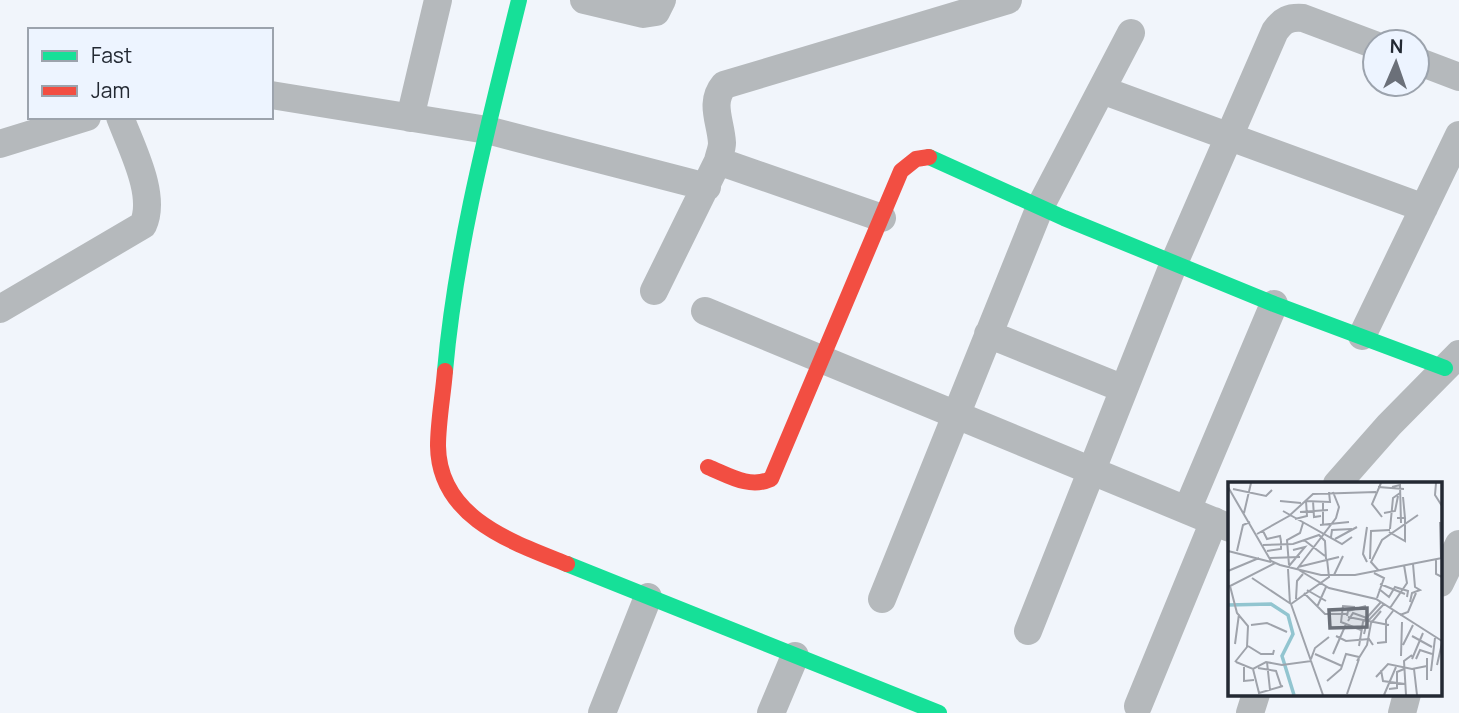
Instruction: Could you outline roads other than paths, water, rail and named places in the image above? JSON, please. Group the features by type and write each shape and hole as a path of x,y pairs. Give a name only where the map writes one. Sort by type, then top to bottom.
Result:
{"street":[{"path":"410,118 438,0"},
{"path":"519,0 487,130 450,312 438,447 442,476 454,498 473,518 504,539 937,712"},
{"path":"584,0 643,14 656,12 662,0"},
{"path":"654,291 718,161 722,144 715,104 724,85 1008,0"},
{"path":"1028,631 1174,263 1275,31 1283,21 1292,17 1303,18 1361,40"},
{"path":"882,599 1040,207 1131,33"},
{"path":"1431,66 1459,77"},
{"path":"1102,90 1424,208"},
{"path":"273,95 487,130 706,187"},
{"path":"0,144 81,119"},
{"path":"0,309 143,225 148,216 148,201 141,172 121,119"},
{"path":"1362,336 1424,208 1456,150"},
{"path":"708,467 752,484 763,484 771,479 901,171 910,161 922,156 935,159 1040,207 1275,304 1362,336 1452,361 1389,425 1339,482"},
{"path":"718,161 881,218"},
{"path":"1187,510 1275,304"},
{"path":"705,311 1222,524 1138,706"},
{"path":"988,334 1124,389"},
{"path":"1445,577 1459,544"},
{"path":"602,713 648,597"},
{"path":"772,713 794,656"},
{"path":"1250,713 1255,696"},
{"path":"1402,713 1406,696"}]}
